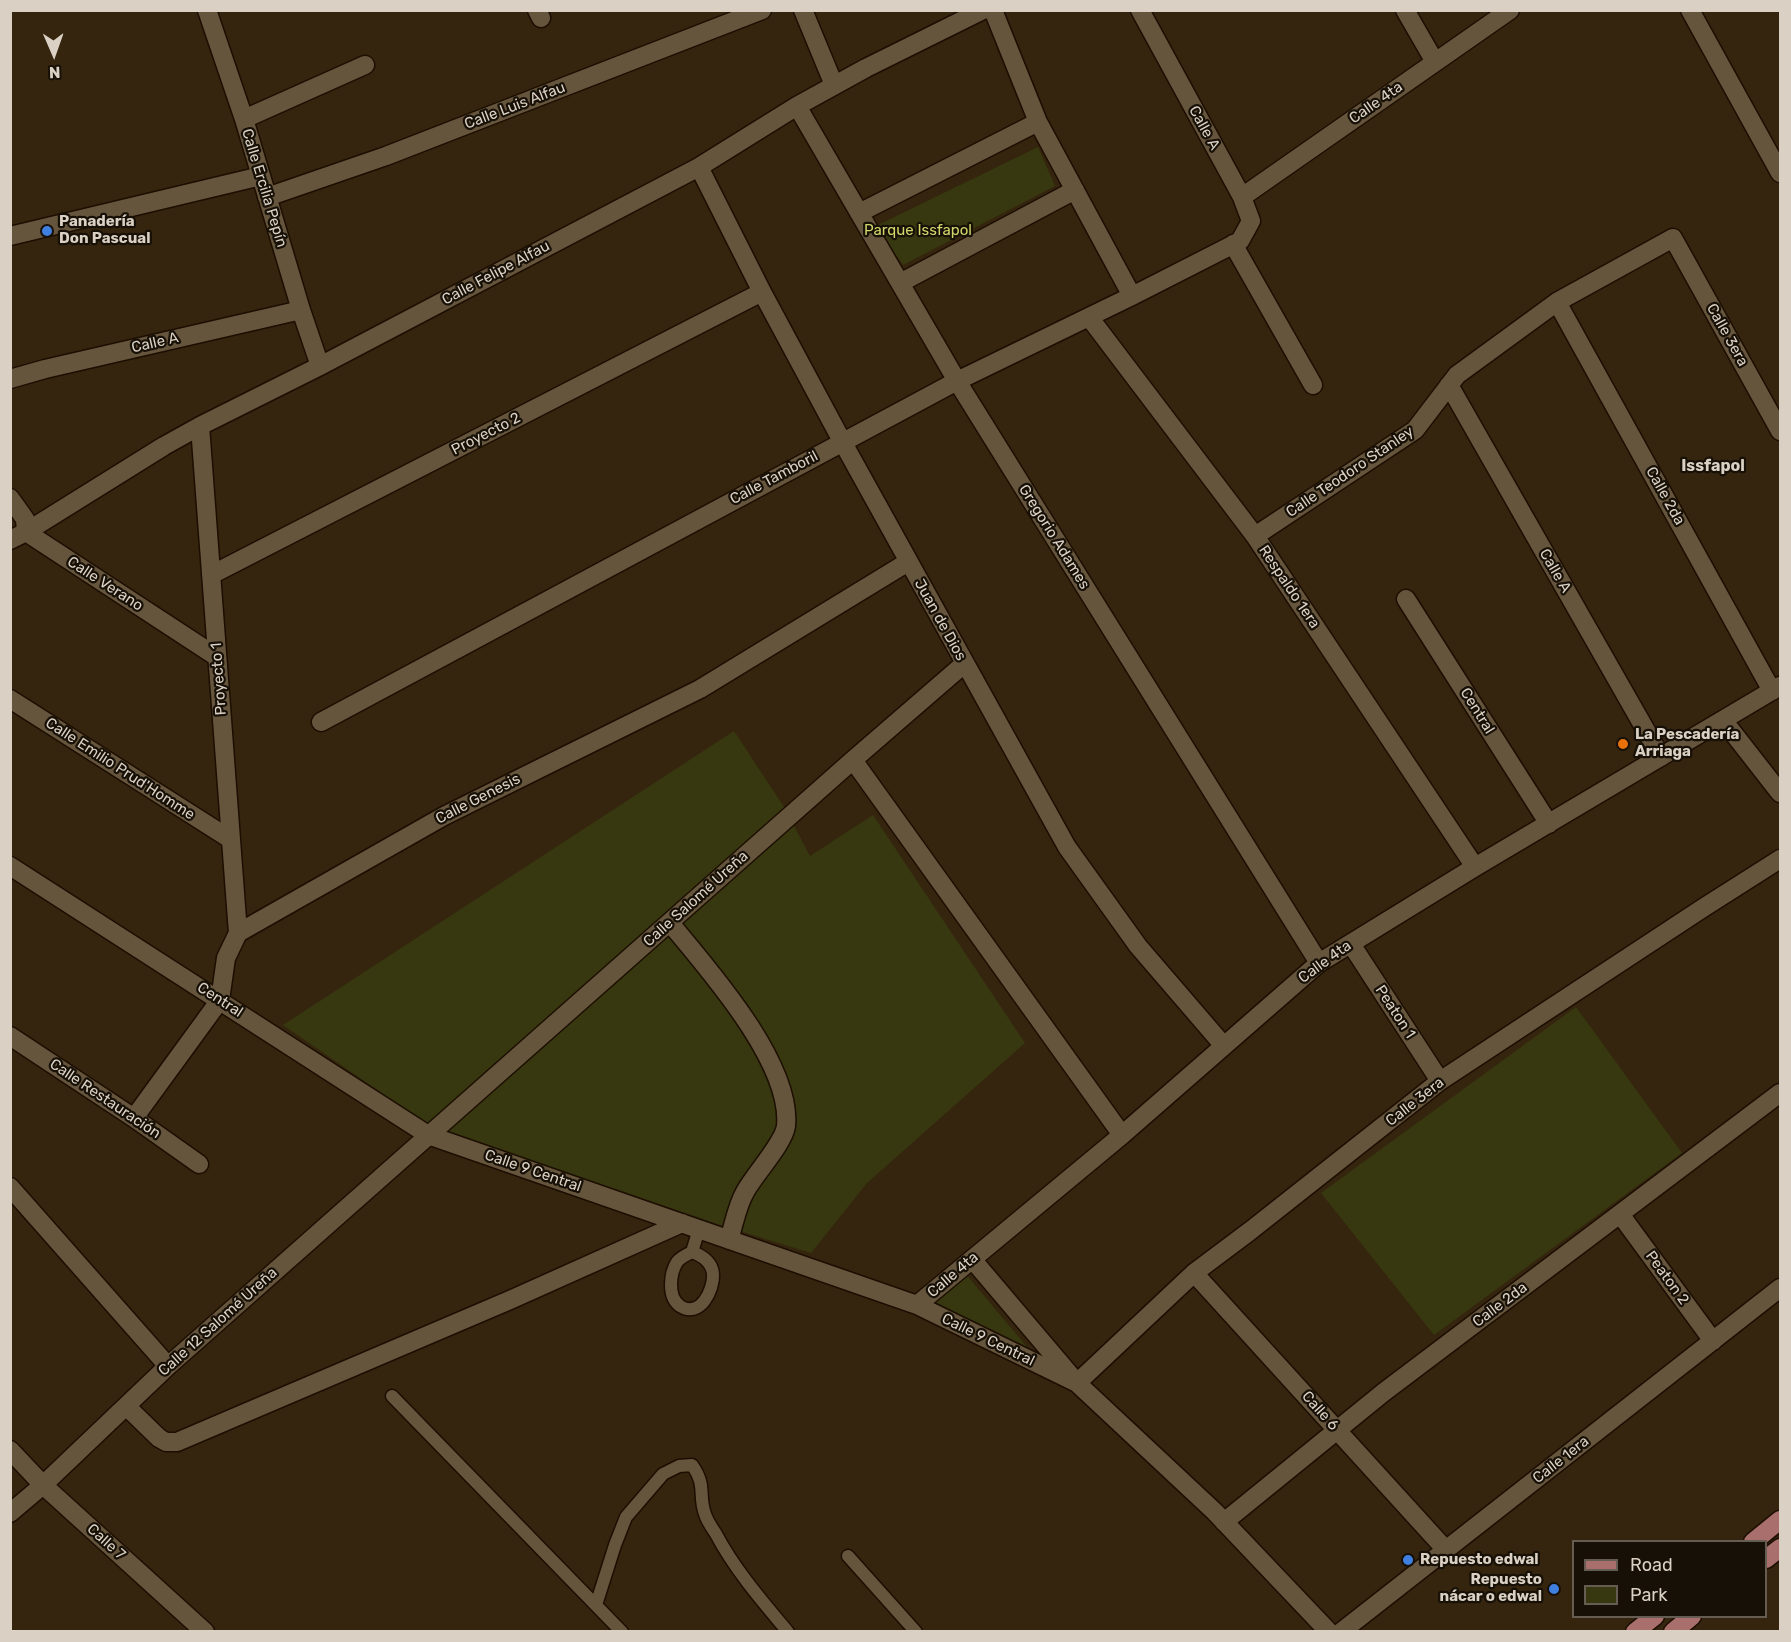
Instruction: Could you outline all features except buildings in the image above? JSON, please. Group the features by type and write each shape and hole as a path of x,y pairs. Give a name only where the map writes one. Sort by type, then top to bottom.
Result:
{"main road":[{"path":"1755,1540 1780,1520"},
{"path":"1767,1558 1780,1548"},
{"path":"1635,1632 1654,1618"},
{"path":"1673,1632 1691,1618"}],"street":[{"name":"Calle Ercilia Pepín","path":"207,10 244,119 320,366"},
{"name":"Calle Luis Alfau","path":"267,197 386,156 762,10"},
{"path":"803,10 834,85"},
{"name":"Calle Felipe Alfau","path":"18,536 200,426 320,366 699,167 834,85 983,10"},
{"path":"993,10 1038,122 1132,296"},
{"name":"Calle A","path":"1140,10 1242,197 1251,221 1240,241 1233,244"},
{"path":"1405,10 1435,62"},
{"name":"Calle 4ta","path":"1242,197 1510,10"},
{"path":"1690,10 1780,173"},
{"path":"244,119 365,65"},
{"name":"Gregorio Adames","path":"797,106 957,381 1319,963"},
{"path":"859,213 1038,122"},
{"name":"Juan de Dios","path":"699,167 762,292 842,441 1066,847 1138,946 1224,1046"},
{"path":"10,236 261,176"},
{"path":"900,284 1075,190"},
{"name":"Calle Teodoro Stanley","path":"1255,536 1415,430 1457,375 1557,302 1673,238"},
{"name":"Calle 3era","path":"1673,238 1780,431"},
{"path":"1233,244 1313,385"},
{"name":"Calle Tamboril","path":"321,722 842,441 957,381 1233,244"},
{"name":"Proyecto 2","path":"211,575 762,292"},
{"name":"Calle 2da","path":"1557,302 1776,688"},
{"name":"Calle A","path":"10,379 301,309"},
{"name":"Respaldo 1era","path":"1089,317 1255,536 1475,867"},
{"name":"Calle A","path":"1449,385 1661,757"},
{"name":"Proyecto 1","path":"200,426 237,933"},
{"path":"10,498 25,519 18,536"},
{"name":"Calle Verano","path":"18,536 217,657"},
{"name":"Calle Genesis","path":"237,933 444,816 700,689 908,562"},
{"name":"Central","path":"1406,599 1549,824"},
{"name":"Calle Salomé Ureña","path":"429,1135 852,760 964,664"},
{"name":"Calle 4ta","path":"917,1305 1122,1135 1319,963 1475,867 1776,688"},
{"name":"Calle Emilio Prud'Homme","path":"10,699 230,839"},
{"path":"1723,720 1780,793"},
{"path":"852,760 1122,1135"},
{"name":"Calle 3era","path":"1077,1383 1194,1273 1440,1081 1780,860"},
{"name":"Central","path":"10,866 429,1135"},
{"path":"670,923 722,986 769,1056 783,1094 786,1127 776,1147 744,1193 729,1240"},
{"path":"134,1118 220,1000 226,958 237,933"},
{"name":"Peaton 1","path":"1351,944 1440,1081"},
{"name":"Calle Restauración","path":"10,1036 199,1164"},
{"name":"Calle 2da","path":"1224,1522 1384,1392 1780,1093"},
{"name":"Calle 9 Central","path":"429,1135 917,1305 1077,1383 1224,1522 1329,1632"},
{"name":"Calle 12 Salomé Ureña","path":"10,1512 43,1485 168,1366 429,1135"},
{"path":"10,1187 168,1366"},
{"name":"Peaton 2","path":"1620,1214 1713,1341"},
{"path":"126,1406 159,1438 166,1442 177,1442 499,1304 690,1226"},
{"path":"972,1259 1077,1383"},
{"name":"Calle 6","path":"1194,1273 1446,1550"},
{"name":"Calle 1era","path":"1341,1632 1780,1288"},
{"name":"Calle 7","path":"10,1450 43,1485 205,1632"}],"lane":[{"path":"690,1226 692,1252"},
{"path":"692,1252 710,1263 713,1282 707,1299 700,1306 690,1308 680,1306 674,1299 671,1280 676,1263 692,1252"},
{"path":"392,1396 622,1632"},
{"path":"596,1605 626,1517 663,1474 679,1466 692,1465 702,1486 704,1513 722,1545 759,1598 788,1632"},
{"path":"848,1556 916,1632"}],"green space":[{"name":"Parque Issfapol","path":"1038,147 1055,186 903,265 876,226"},
{"path":"734,731 784,807 810,856 873,815 1025,1043 867,1183 811,1253 717,1224 428,1125 283,1025"},
{"path":"1576,1007 1682,1153 1434,1335 1321,1193"},
{"path":"964,1272 1033,1354 930,1304"}],"place":[{"name":"Panadería Don Pascual","path":"47,231"},
{"name":"La Pescadería Arriaga","path":"1623,744"},
{"name":"Repuesto edwal","path":"1408,1560"},
{"name":"Repuesto nácar o edwal","path":"1554,1589"}],"district":[{"name":"Issfapol","path":"1713,466"}]}
